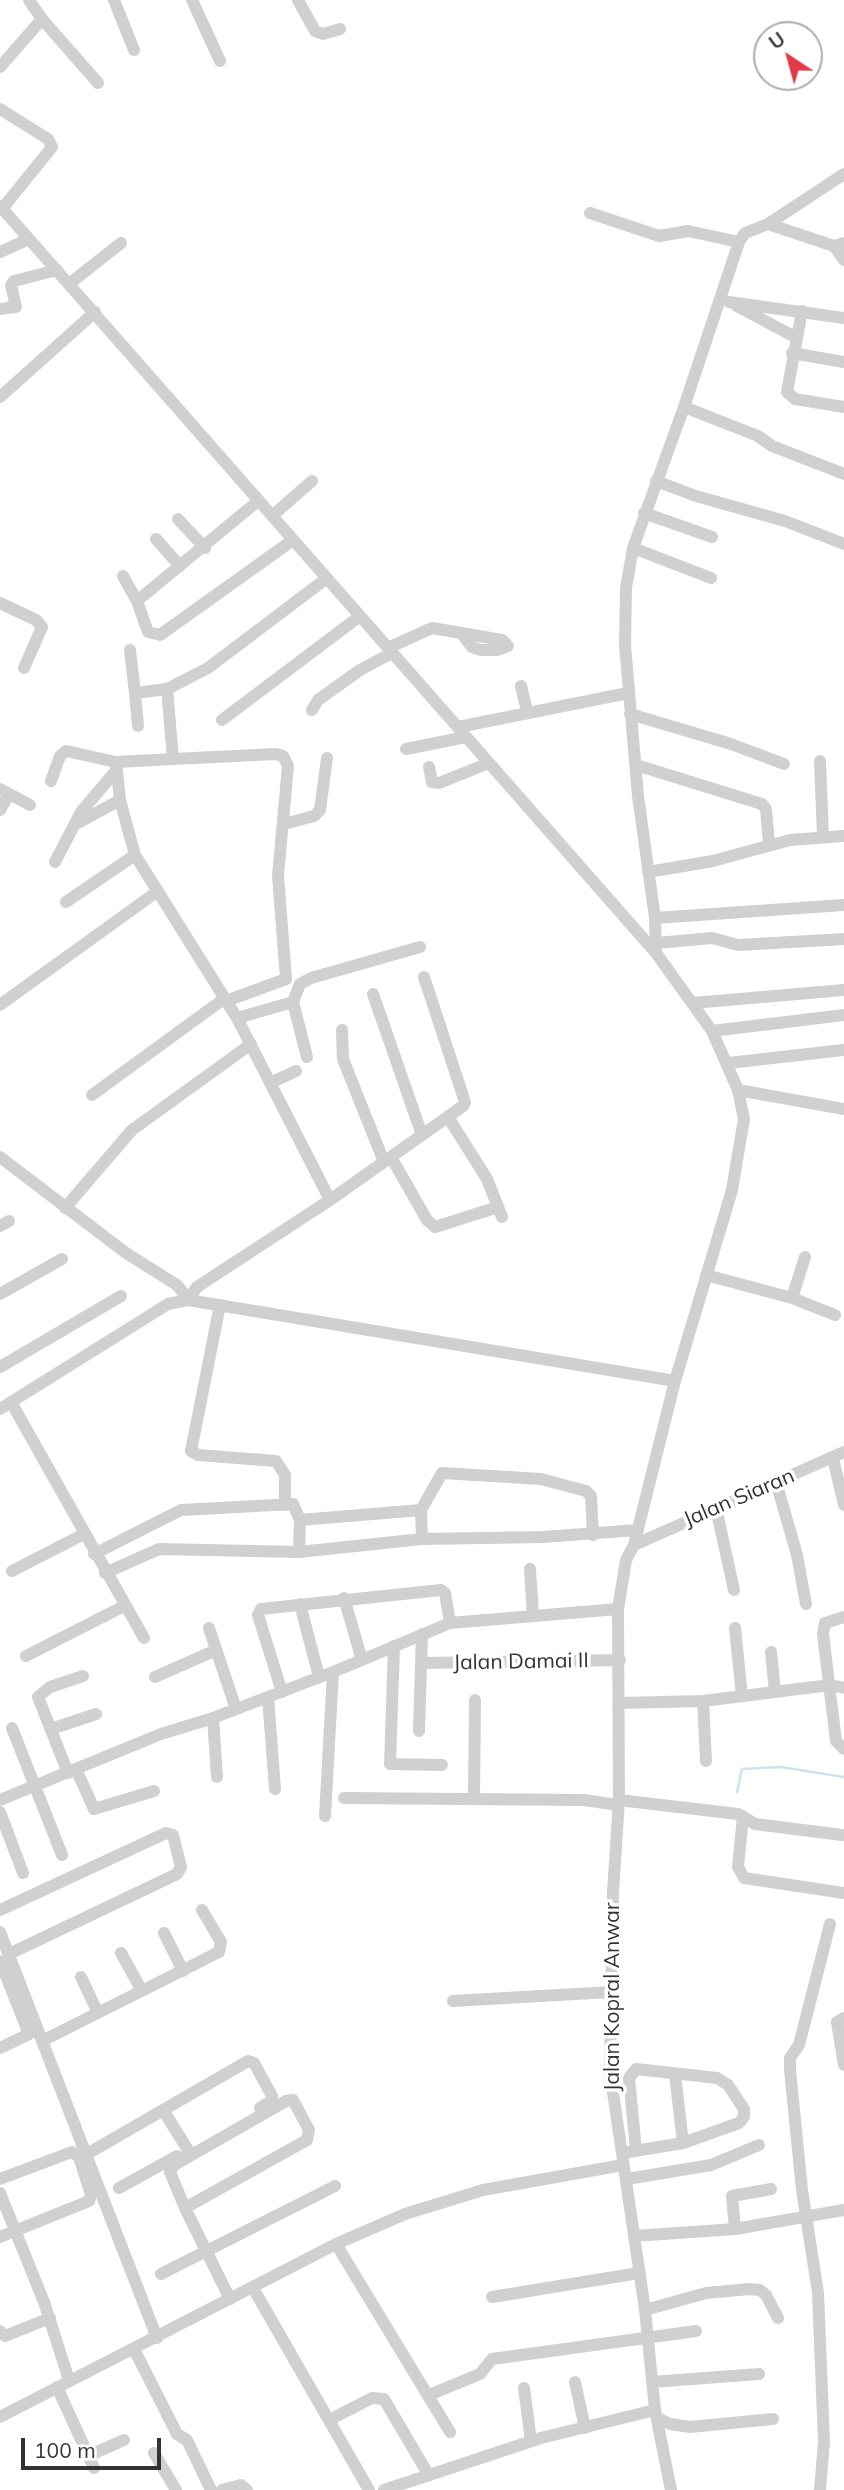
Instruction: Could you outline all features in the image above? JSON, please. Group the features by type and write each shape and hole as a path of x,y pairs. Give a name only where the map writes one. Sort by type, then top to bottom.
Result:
{"street":[{"path":"29,0 98,83"},
{"path":"114,0 134,50"},
{"path":"192,0 220,61"},
{"path":"298,0 315,31 323,34 340,29"},
{"path":"0,67 43,19"},
{"path":"0,108 48,139 52,147 1,208"},
{"path":"844,174 768,224 745,233 739,242 725,300 633,548 624,608 630,714 657,948 712,938 738,945 844,939"},
{"name":"Jalan Kopral Anwar","path":"1,208 489,763 657,948 712,1031 738,1090 744,1119 732,1190 675,1381 634,1545 626,1560 618,1609 618,1803 610,2073 645,2310 656,2414 671,2490"},
{"path":"590,213 659,236 688,230 739,242"},
{"path":"768,224 839,245 844,260"},
{"path":"0,252 29,239"},
{"path":"69,284 121,243"},
{"path":"0,309 16,307 12,285 14,281 57,270"},
{"path":"725,300 844,318"},
{"path":"725,300 795,337"},
{"path":"802,311 786,387 790,396 844,407"},
{"path":"0,397 95,312"},
{"path":"792,353 844,362"},
{"path":"684,407 741,428 772,446 844,474"},
{"path":"272,516 312,481"},
{"path":"656,481 696,496 785,521 844,544"},
{"path":"137,601 205,548 258,501"},
{"path":"644,513 712,537"},
{"path":"178,519 205,548"},
{"path":"156,539 180,566"},
{"path":"123,576 137,601 148,632 160,635 293,540"},
{"path":"633,548 711,578"},
{"path":"135,693 167,689 208,668 327,578"},
{"path":"0,603 36,620 42,627 24,668"},
{"path":"222,720 360,616"},
{"path":"312,710 318,700 360,670 390,650 432,628 462,634"},
{"path":"130,650 138,726"},
{"path":"521,686 527,711"},
{"path":"167,689 173,759"},
{"path":"406,749 527,711 628,693"},
{"path":"630,714 731,744 784,764"},
{"path":"51,781 60,756 66,751 116,767 173,759 283,756 288,775 278,876 286,979 225,1000 92,1095"},
{"path":"284,824 314,816 320,810 327,758"},
{"path":"820,761 822,838"},
{"path":"429,767 432,782 439,783 489,763"},
{"path":"636,765 762,804 766,809 769,844"},
{"path":"116,767 120,800 135,855 237,1018 330,1200"},
{"path":"55,862 99,788 116,767"},
{"path":"0,810 4,792 30,805"},
{"path":"76,824 120,800"},
{"path":"648,872 713,861 769,844 844,836"},
{"path":"66,902 135,855"},
{"path":"0,1005 158,891"},
{"path":"655,918 844,905"},
{"path":"307,1056 293,1002 300,984 311,978 420,947"},
{"path":"186,1300 197,1287 330,1200 448,1117 465,1102 424,976"},
{"path":"694,1003 844,990"},
{"path":"373,994 422,1135"},
{"path":"237,1018 293,1002"},
{"path":"712,1031 844,1015"},
{"path":"342,1030 343,1059 387,1160 427,1220 435,1227 500,1212 486,1179 448,1117"},
{"path":"65,1208 132,1130 251,1044"},
{"path":"728,1063 844,1049"},
{"path":"271,1083 296,1071"},
{"path":"738,1090 844,1110"},
{"path":"0,1157 126,1253 177,1285 186,1300"},
{"path":"792,1298 805,1257"},
{"path":"0,1294 62,1259"},
{"path":"706,1275 792,1298 835,1315"},
{"path":"0,1367 121,1296"},
{"path":"144,1638 6,1406 168,1304 186,1300 220,1305 675,1381"},
{"path":"220,1305 191,1451 276,1461 285,1475 285,1505"},
{"path":"838,1455 844,1505"},
{"name":"Jalan Siaran","path":"634,1545 838,1455"},
{"path":"422,1539 421,1510 442,1473 541,1479 589,1493 593,1535"},
{"path":"776,1482 797,1555 806,1604"},
{"path":"94,1554 140,1528 189,1508 285,1505 297,1507 300,1520 299,1552"},
{"path":"716,1508 734,1590"},
{"path":"300,1520 421,1510"},
{"path":"105,1573 159,1549 299,1552 422,1539 593,1535 637,1530"},
{"path":"12,1571 84,1534"},
{"path":"530,1569 533,1615"},
{"path":"282,1692 258,1612 261,1609 344,1598 444,1590 450,1623"},
{"path":"344,1598 362,1660"},
{"path":"300,1604 319,1677"},
{"path":"26,1656 124,1606"},
{"path":"0,1800 161,1734 213,1718 333,1672 450,1623 618,1609"},
{"path":"844,1617 833,1618 823,1628 836,1741 844,1749"},
{"path":"735,1628 742,1696"},
{"path":"209,1629 236,1709"},
{"path":"419,1731 422,1634"},
{"path":"394,1646 390,1764 442,1765"},
{"path":"155,1677 216,1650"},
{"path":"771,1652 775,1692"},
{"name":"Jalan Damai II","path":"422,1663 620,1660"},
{"path":"325,1816 333,1672"},
{"path":"83,1676 50,1687 39,1694 51,1729 94,1809 155,1791"},
{"path":"619,1703 704,1700 830,1685 844,1688"},
{"path":"268,1697 275,1789"},
{"path":"474,1798 475,1700"},
{"path":"704,1700 706,1761"},
{"path":"51,1729 96,1714"},
{"path":"213,1718 217,1777"},
{"path":"12,1728 62,1855"},
{"path":"344,1798 584,1800 743,1816 755,1824 842,1835"},
{"path":"0,1812 23,1873"},
{"path":"743,1816 738,1867 744,1878 844,1893"},
{"path":"0,1910 166,1832 173,1835 181,1867 177,1874 4,1957"},
{"path":"42,2041 183,1971 221,1949 221,1942 202,1910"},
{"path":"820,2490 824,2442 818,2293 806,2219 790,2058 799,2045 830,1924"},
{"path":"0,1932 4,1984 29,2034 0,2048"},
{"path":"164,1933 183,1971"},
{"path":"121,1953 142,1991"},
{"path":"4,1957 42,2041 157,2338"},
{"path":"81,1977 98,2013"},
{"path":"453,2001 611,1992"},
{"path":"844,2018 837,2022 844,2065"},
{"path":"87,2154 248,2061 254,2063 265,2081 271,2101 120,2188"},
{"path":"0,2417 336,2244 405,2214 483,2190 623,2159 636,2150 683,2143 739,2123 744,2117 744,2109 722,2081 710,2076 636,2070 630,2075 636,2150"},
{"path":"675,2074 683,2143"},
{"path":"185,2208 307,2140 309,2130 293,2100 286,2101 174,2165 170,2176 185,2208 230,2299"},
{"path":"163,2110 188,2150"},
{"path":"627,2179 711,2165 759,2145"},
{"path":"0,2179 72,2152 79,2157 90,2191 89,2201 0,2237"},
{"path":"162,2274 335,2186"},
{"path":"735,2229 732,2196 771,2189"},
{"path":"0,2193 50,2319 63,2384 91,2462 124,2440"},
{"path":"634,2236 735,2229 806,2219 844,2210"},
{"path":"336,2244 450,2432"},
{"path":"492,2298 639,2273"},
{"path":"253,2288 331,2419 369,2490"},
{"path":"645,2310 706,2293 749,2289 760,2290 766,2295 778,2318"},
{"path":"0,2331 5,2336 50,2319"},
{"path":"429,2395 480,2374 492,2359 696,2330"},
{"path":"134,2348 177,2434 187,2440 211,2490"},
{"path":"652,2382 759,2374"},
{"path":"575,2382 584,2428"},
{"path":"524,2388 531,2441"},
{"path":"331,2419 372,2398 384,2399 428,2474"},
{"path":"384,2490 531,2441 656,2414 670,2424 690,2427 773,2419"},
{"path":"154,2453 176,2490"},
{"path":"222,2490 235,2485 247,2490"}],"waterway":[{"path":"737,1792 742,1769 781,1767 844,1777"}]}
